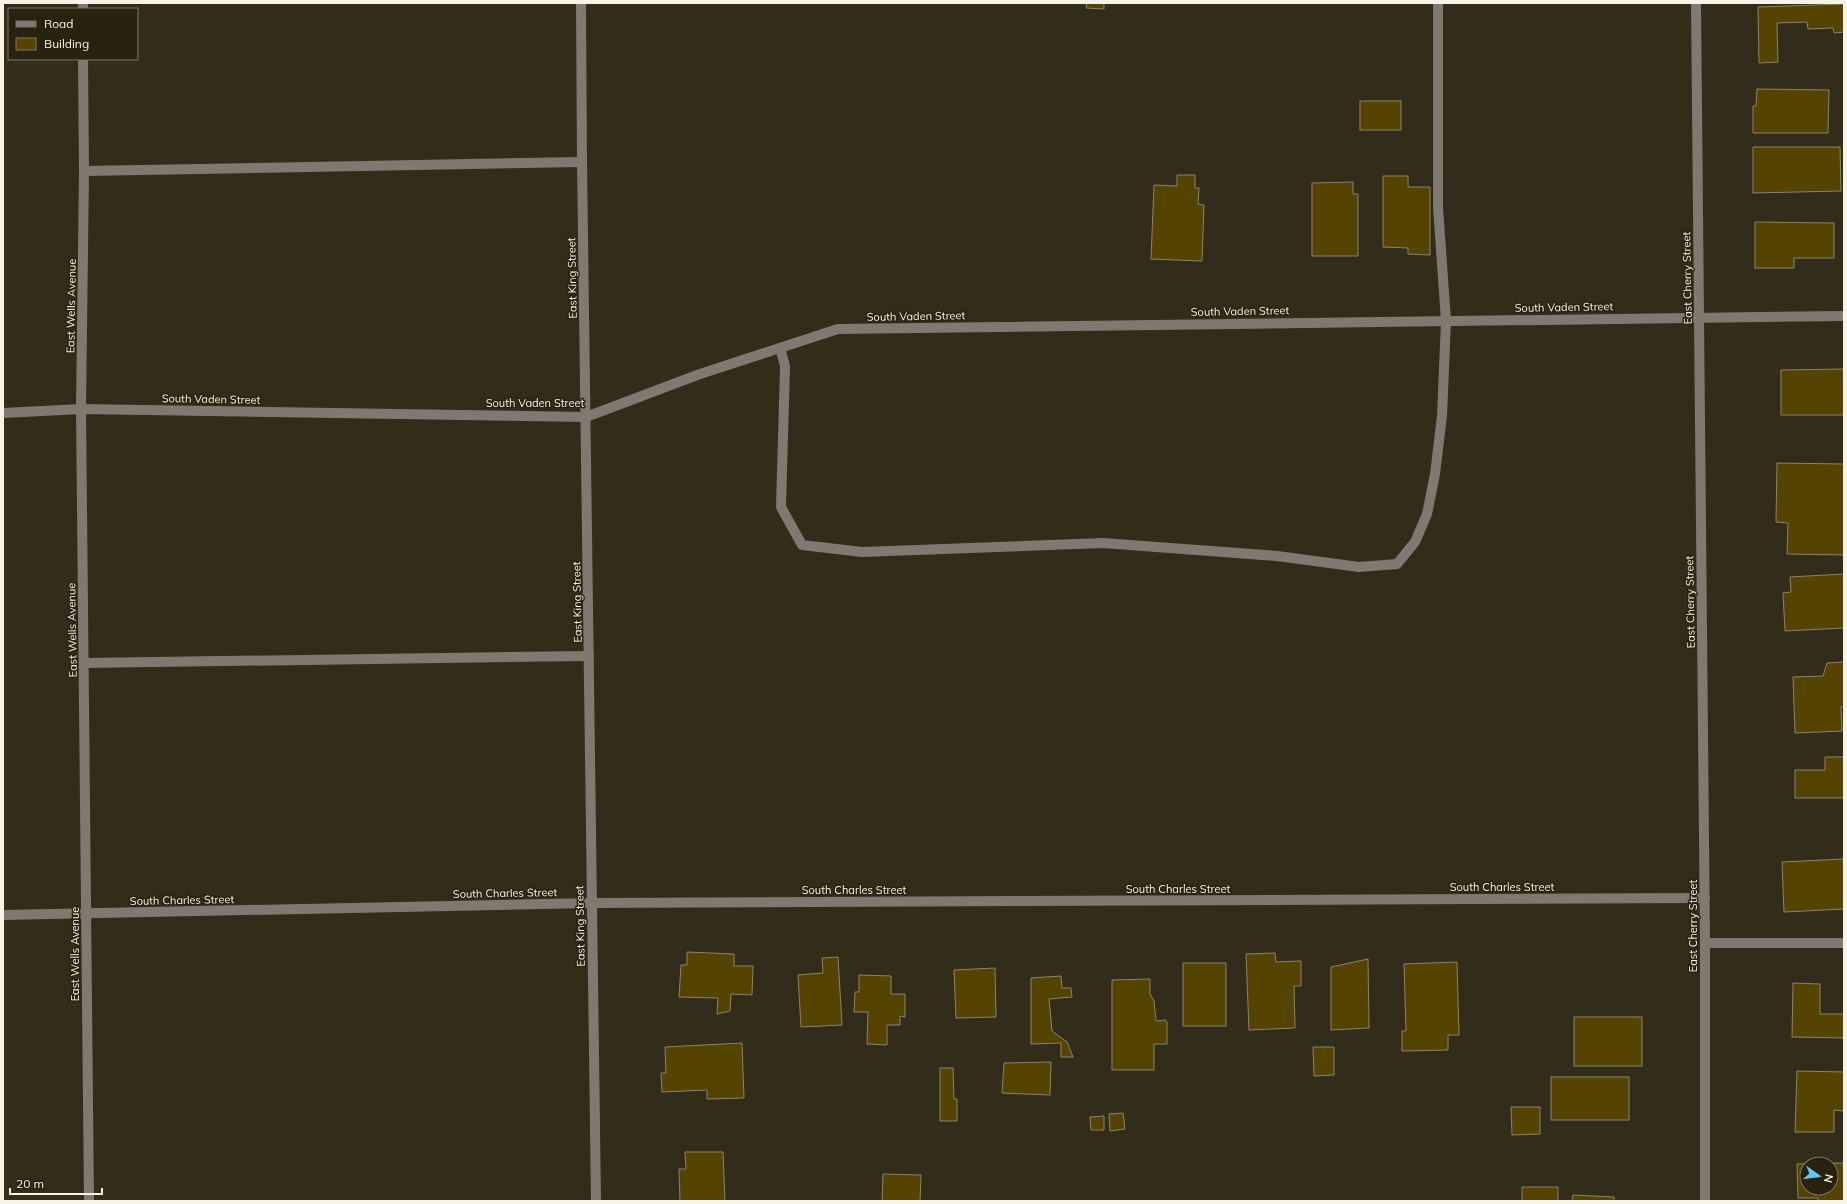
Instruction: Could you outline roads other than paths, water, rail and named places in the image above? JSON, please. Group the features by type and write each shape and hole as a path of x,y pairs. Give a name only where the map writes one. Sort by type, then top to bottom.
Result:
{"street":[{"name":"East King Street","path":"581,3 591,904 596,1201"},
{"path":"780,348 785,366 781,507 802,545 862,552 1102,543 1277,556 1359,567 1396,564 1415,542 1427,514 1435,474 1442,416 1446,321 1438,207 1438,3"},
{"name":"East Cherry Street","path":"1696,3 1706,1201"},
{"name":"East Wells Avenue","path":"83,60 84,171 82,409 89,1201"},
{"path":"84,171 582,162"},
{"name":"South Vaden Street","path":"3,413 82,409 586,417 700,374 838,328 1844,316"},
{"path":"84,663 589,656"},
{"name":"South Charles Street","path":"3,915 591,904 1704,898"},
{"path":"1705,943 1844,943"}]}
